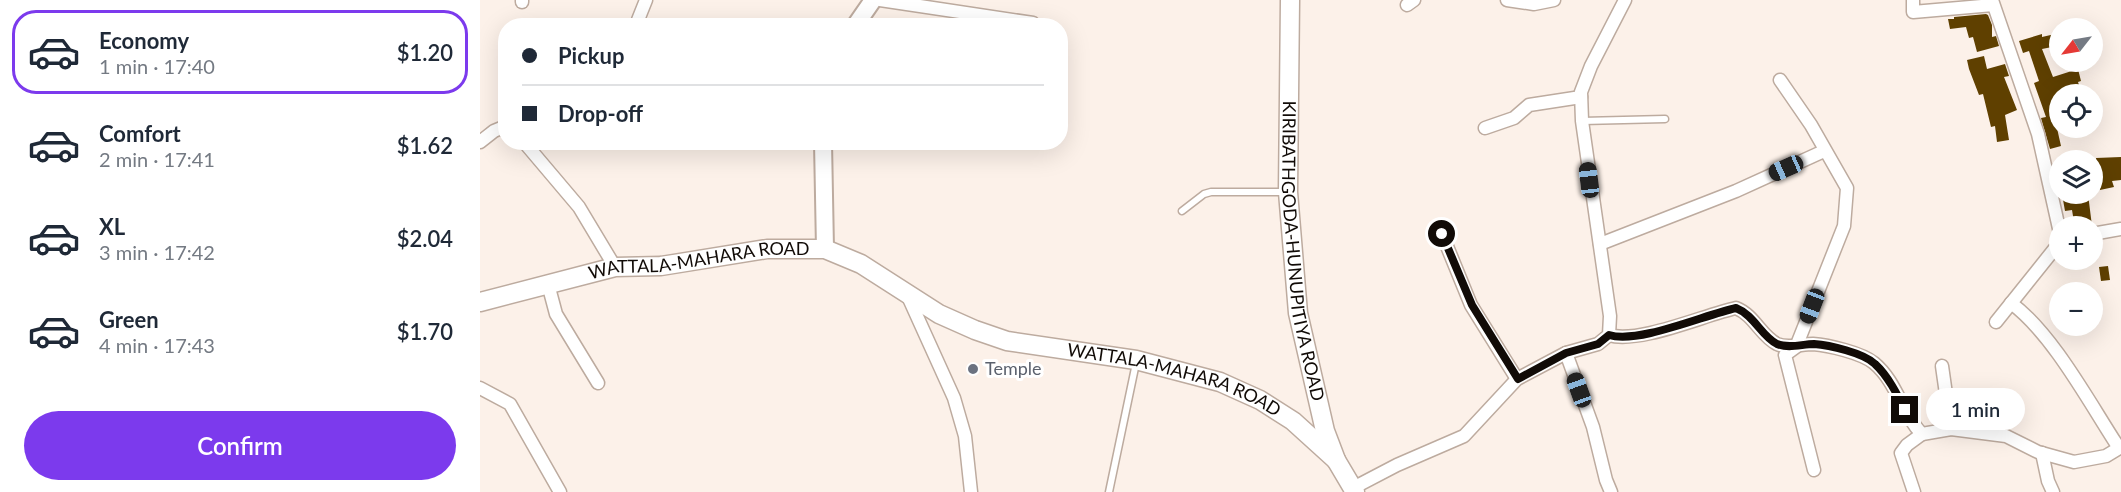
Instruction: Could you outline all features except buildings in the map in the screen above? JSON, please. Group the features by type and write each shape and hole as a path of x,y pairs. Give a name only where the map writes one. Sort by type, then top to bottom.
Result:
{"main road":[{"name":"KIRIBATHGODA-HUNUPITIYA ROAD","path":"1290,0 1288,192 1298,313 1325,430 1336,460 1354,490"},
{"name":"WATTALA-MAHARA ROAD","path":"480,302 615,267 661,266 767,249 825,249 861,264 939,314 1007,341 1136,360 1220,382 1260,400 1293,421 1336,460"}],"street":[{"path":"639,18 646,0"},
{"path":"861,18 873,0"},
{"path":"880,0 1000,18"},
{"path":"1507,0 1534,4 1554,0"},
{"path":"1354,490 1398,465 1464,436 1518,379 1566,353 1598,344 1609,335 1610,316 1582,121 1581,97 1591,66 1625,0"},
{"path":"1913,0 1913,12 1993,2 2038,134 2056,216"},
{"path":"1780,80 1811,125 1847,188 1844,226 1796,347 1785,355 1814,470"},
{"path":"1485,128 1514,118 1529,105 1581,97"},
{"path":"480,142 498,129"},
{"path":"531,150 579,207 615,267"},
{"path":"823,150 825,249"},
{"path":"1600,244 1736,191 1824,151"},
{"path":"2103,232 2121,229"},
{"path":"1442,234 1472,305 1518,379"},
{"path":"1996,322 2049,256"},
{"path":"548,284 555,314 598,383"},
{"path":"906,291 954,398 966,436 971,492"},
{"path":"1914,492 1901,453 1906,445 1922,434 1951,429 2006,436 2043,453 2074,462 2106,456 2120,448 2059,356 2026,313 2011,303"},
{"path":"1609,335 1623,338 1736,308 1746,312 1776,344 1796,347 1812,344 1845,350 1873,362 1889,381 1914,426 1922,434"},
{"path":"1566,353 1593,427 1611,492"},
{"path":"1942,366 1951,429"},
{"path":"480,388 510,404 561,492"},
{"path":"2043,453 2048,481 2053,492"}],"lane":[{"path":"1582,121 1665,119"},
{"path":"1182,211 1204,194 1211,192 1288,192"},
{"path":"1109,492 1136,360"}],"place":[{"name":"Temple","path":"973,369"}],"route":[{"path":"1442,234 1472,305 1518,379 1566,353 1598,344 1609,335 1623,338 1736,308 1746,312 1776,344 1796,347 1812,344 1845,350 1873,362 1889,381 1905,410"}]}
